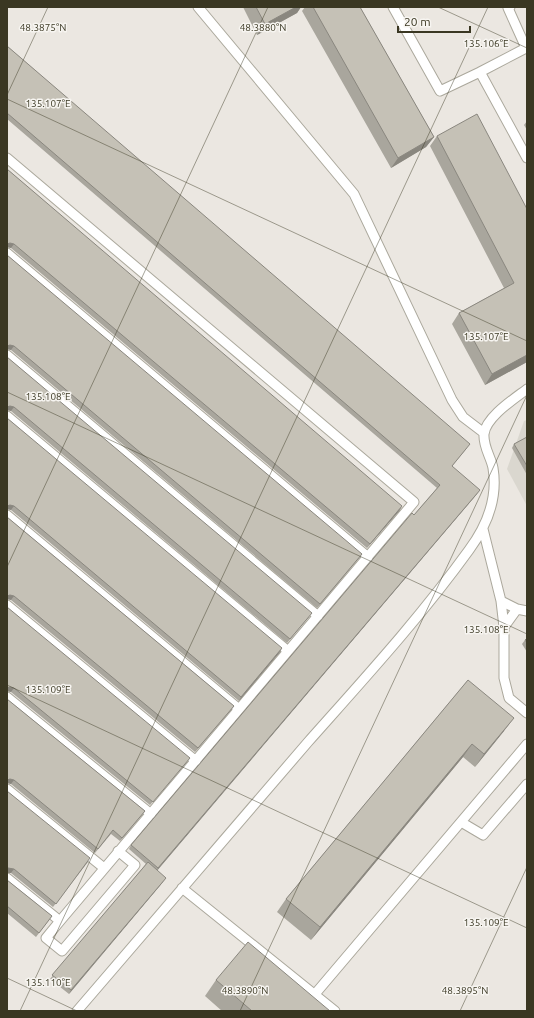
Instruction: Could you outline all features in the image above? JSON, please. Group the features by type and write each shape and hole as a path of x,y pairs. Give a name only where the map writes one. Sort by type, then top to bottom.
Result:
{"lane":[{"path":"198,7 354,194 452,400 463,417 484,433"},
{"path":"393,7 440,91 526,48 508,8 510,7"},
{"path":"480,72 527,158"},
{"path":"7,158 414,502 196,761 118,851 46,938 62,951 134,865 118,851"},
{"path":"7,253 368,557"},
{"path":"7,354 318,616"},
{"path":"77,1011 414,620 463,559 483,529 489,512 493,492 493,468 486,451 484,433 498,410 527,390"},
{"path":"7,416 288,651"},
{"path":"7,515 239,709"},
{"path":"483,529 500,601 504,626 504,678 509,698 527,713"},
{"path":"500,601 517,609 527,611"},
{"path":"7,605 196,761"},
{"path":"504,626 517,609"},
{"path":"7,697 151,814"},
{"path":"315,994 527,744"},
{"path":"461,822 483,835 527,784"},
{"path":"7,789 104,868"},
{"path":"7,878 60,921"},
{"path":"182,888 335,1011"}],"shaded area":[{"path":"527,420 527,506 507,469 524,421"}],"building":[{"path":"256,7 296,7 265,24"},
{"path":"313,7 360,7 434,137 398,158"},
{"path":"7,46 470,444 452,466 480,490 158,868 131,845 412,513 414,515 440,485 7,113"},
{"path":"477,114 527,209 527,355 492,374 459,313 514,283 437,136"},
{"path":"7,169 402,506 370,544 14,244 7,244"},
{"path":"7,255 362,554 320,604 14,346 7,346"},
{"path":"7,357 312,613 290,639 14,407 7,407"},
{"path":"7,418 282,648 241,697 14,506 7,506"},
{"path":"527,437 527,466 514,444"},
{"path":"7,517 234,706 198,748 14,596 7,596"},
{"path":"7,607 190,758 153,802 14,688 7,688"},
{"path":"468,680 514,718 484,754 472,744 320,927 286,899"},
{"path":"7,699 145,811 122,838 113,830 98,849 14,780 7,780"},
{"path":"7,791 90,858 56,904 14,869 7,869"},
{"path":"148,862 166,878 71,990 52,975"},
{"path":"7,880 52,916 39,933 7,906"},
{"path":"248,942 330,1011 252,1011 216,980"}]}
